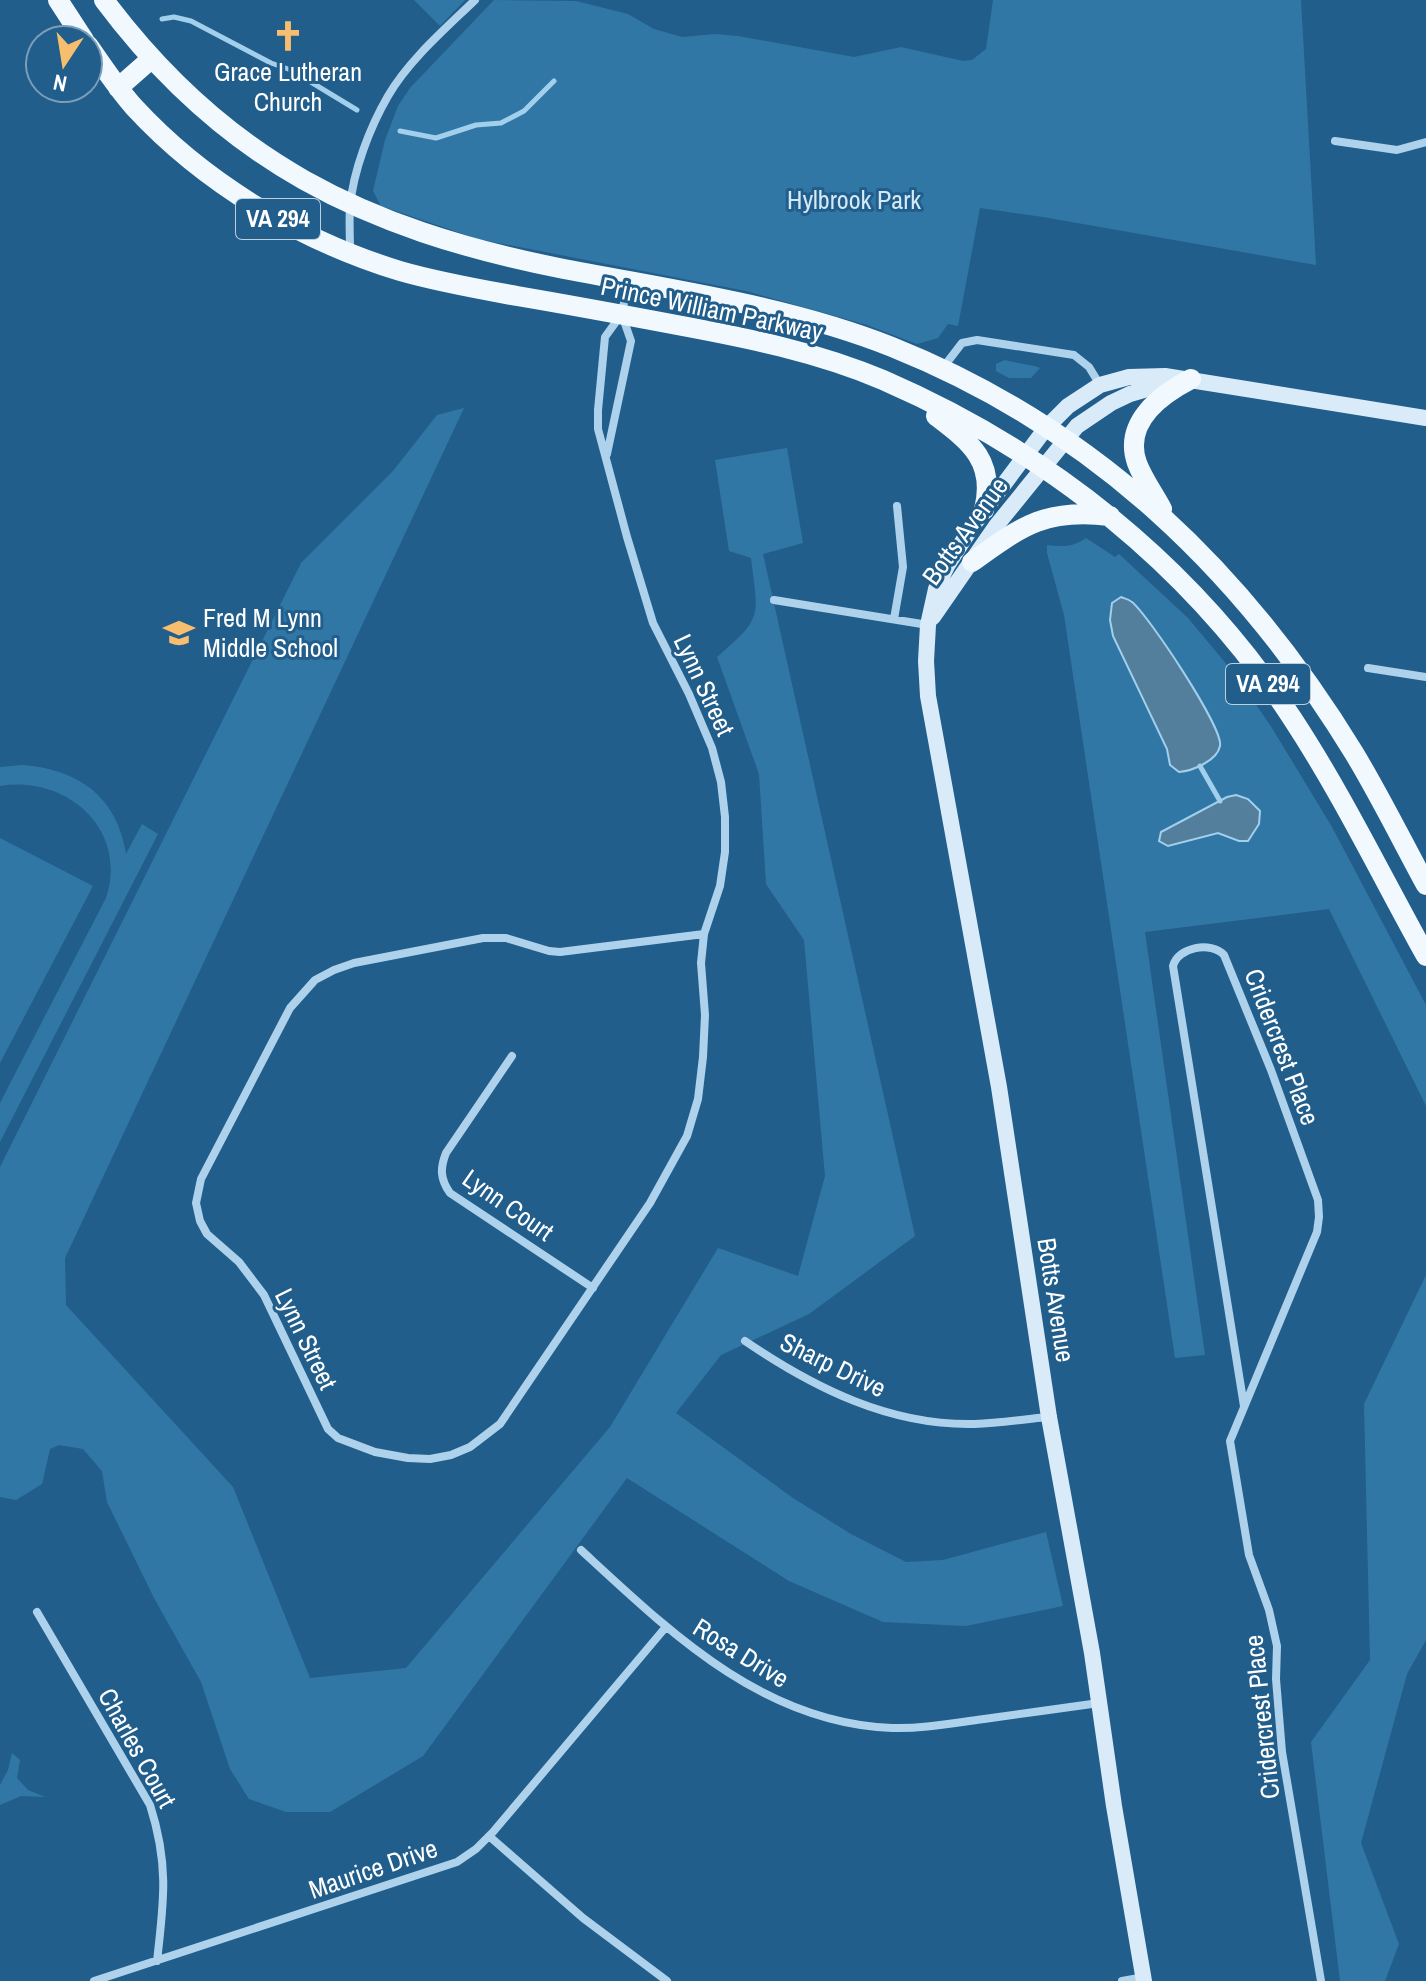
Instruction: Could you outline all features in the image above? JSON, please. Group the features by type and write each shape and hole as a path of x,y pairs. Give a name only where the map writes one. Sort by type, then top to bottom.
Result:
{"main road":[{"path":"58,0 74,24"},
{"name":"Prince William Parkway","path":"104,0 151,59 211,117 258,153 306,183 350,205 445,240 494,254 736,302 829,326 892,347 942,369 1013,406 1064,440 1135,492 1239,593 1311,688 1354,754 1426,885"},
{"path":"118,88 151,59"},
{"name":"Prince William Parkway","path":"104,68 135,108 180,150 225,185 292,227 350,254 432,279 786,347 831,361 942,408 1043,467 1110,516 1165,564 1231,636 1272,689 1325,771 1426,956"},
{"path":"1167,520 1138,466 1136,434 1145,415 1158,400 1191,379"},
{"path":"905,391 977,451 986,482 984,510"},
{"path":"972,562 1010,534 1040,519 1072,513 1110,516"}],"street":[{"path":"350,254 350,205 368,142 388,96 475,0"},
{"path":"1335,141 1397,150 1426,142"},
{"name":"Lynn Street","path":"629,280 621,315 605,337 598,429 653,623 707,735 721,782 725,817 725,852 720,886 704,934 701,963 705,1015 703,1057 692,1123 650,1203 500,1424 484,1438 451,1455 430,1459 375,1452 338,1438 328,1429 264,1295 239,1262 207,1234 196,1203 198,1187 290,1008 315,980 334,970 354,963 483,938 506,938 560,952 704,934"},
{"name":"Lynn Street","path":"606,456 631,341 621,315"},
{"path":"942,369 950,355 965,341 977,340 1074,355 1089,367 1100,385 1115,379 1145,375 1191,379 1426,418"},
{"name":"Botts Avenue","path":"928,625 1043,467 1077,426 1111,403 1151,387 1191,379"},
{"name":"Botts Avenue","path":"1100,385 1068,406 1046,428 984,510 941,578 928,625 928,696 999,1087 1049,1417 1144,1979"},
{"path":"894,619 903,567 897,506"},
{"path":"774,600 928,625"},
{"path":"1368,668 1426,677"},
{"name":"Cridercrest Place","path":"1244,1406 1173,966 1181,952 1211,947 1219,949 1224,955 1271,1070 1318,1200 1317,1232 1230,1441 1249,1555 1269,1610 1277,1646 1276,1679 1282,1752 1321,1981"},
{"name":"Lynn Court","path":"512,1056 446,1153 441,1164 444,1185 450,1193 593,1288"},
{"name":"Sharp Drive","path":"745,1341 814,1383 888,1413 922,1420 975,1424 1049,1417"},
{"name":"Rosa Drive","path":"581,1550 665,1628 750,1687 822,1718 864,1726 930,1727 1099,1703"},
{"name":"Charles Court","path":"37,1612 150,1805 164,1863 165,1893 157,1961"},
{"name":"Maurice Drive","path":"94,1981 113,1978 444,1868 476,1849 665,1628"},
{"path":"489,1836 583,1918 667,1981"},
{"path":"1122,1981 1144,1979"}],"green space":[{"path":"414,0 465,0 440,26"},
{"name":"Hylbrook Park","path":"494,0 576,1 628,14 654,29 682,37 715,34 738,36 854,57 901,47 963,61 972,60 986,49 993,0 1301,0 1316,265 980,208 958,326 948,324 938,338 917,344 867,325 746,291 478,239 381,206 373,191 385,140 398,106 410,88"},
{"path":"1005,360 1040,368 1031,378 1009,378 996,371 996,364"},
{"path":"464,408 65,1258 66,1305 233,1487 310,1678 406,1668 610,1427 718,1248 798,1276 825,1176 804,940 766,884 759,774 717,657 750,624 756,605 751,558 729,551 715,460 787,448 803,543 763,554 915,1236 809,1314 721,1355 676,1413 793,1498 851,1534 906,1562 943,1560 1046,1532 1063,1606 966,1626 883,1622 789,1581 627,1478 423,1756 330,1812 286,1812 249,1799 230,1769 201,1682 154,1598 107,1502 102,1471 83,1449 59,1445 50,1449 42,1484 16,1500 0,1497 0,1167 301,563 393,471 437,415"},
{"path":"1086,538 1115,557 1119,554 1188,618 1238,678 1332,827 1426,1005 1426,1106 1329,909 1145,932 1205,1355 1175,1358 1064,615 1047,553 1047,545 1068,546"},
{"path":"22,765 61,772 92,789 114,816 126,854 142,824 158,834 0,1142 0,1103 106,898 111,873 108,850 100,829 69,798 48,789 24,785 0,786 0,767"},
{"path":"0,838 93,886 0,1063"},
{"path":"1426,1275 1426,1640 1407,1674 1361,1843 1399,1944 1385,1981 1340,1981 1311,1742 1370,1660 1364,1404"},
{"path":"12,1753 20,1760 17,1778 28,1790 45,1797 21,1796 0,1805 0,1785"}],"shaded area":[{"path":"1121,597 1132,602 1168,649 1218,736 1220,746 1214,756 1190,770 1179,772 1170,765 1167,749 1113,636 1110,620 1112,603"},
{"path":"1236,795 1248,799 1260,811 1259,824 1248,841 1218,833 1168,846 1159,841 1161,832"}],"waterway":[{"path":"162,19 174,17 191,21 271,63 291,70 357,110"},
{"path":"400,131 436,138 476,125 501,123 524,111 554,81"},
{"path":"1200,766 1220,801"}],"place":[{"name":"Grace Lutheran Church","path":"288,36"},
{"name":"Fred M Lynn Middle School","path":"179,633"}]}
